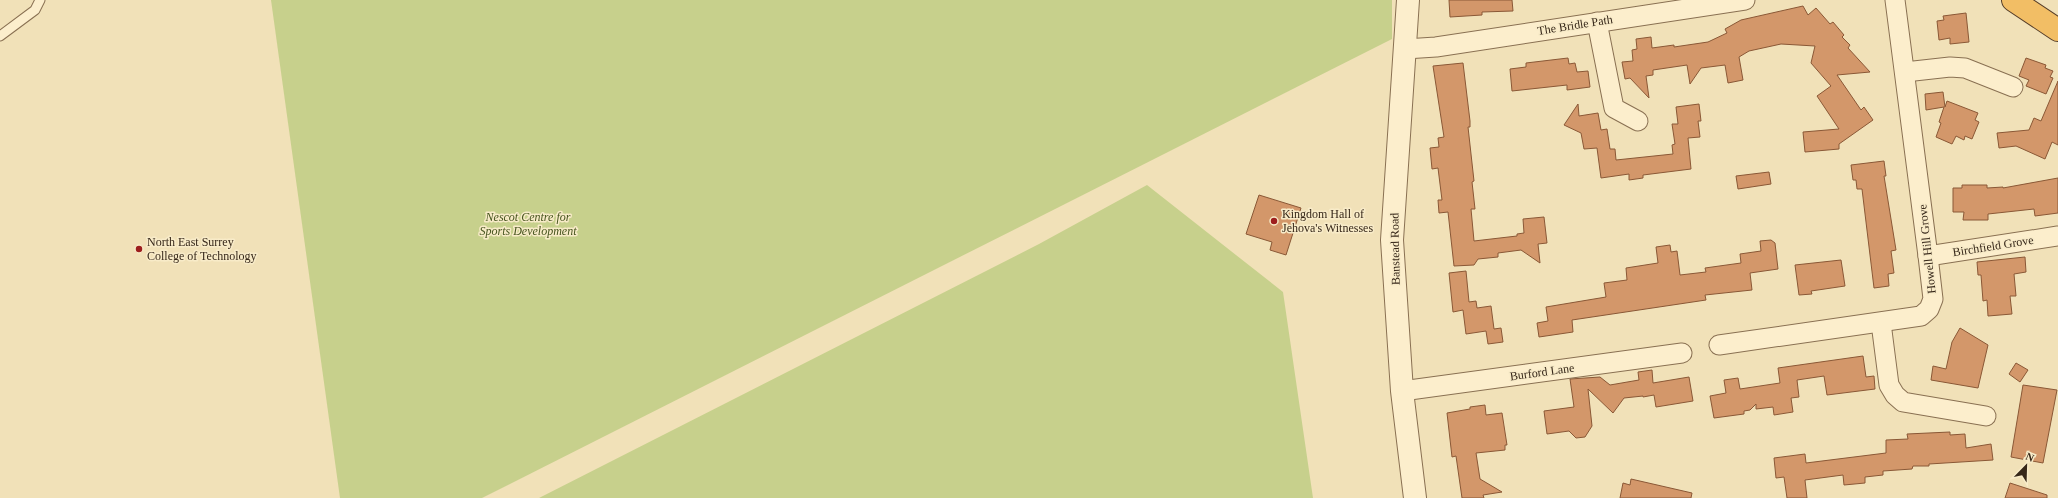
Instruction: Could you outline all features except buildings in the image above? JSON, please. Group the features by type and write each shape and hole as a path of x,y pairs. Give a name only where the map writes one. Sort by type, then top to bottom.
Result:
{"highway":[{"path":"2013,0 2058,30"}],"street":[{"name":"Banstead Road","path":"1408,0 1392,240 1402,391 1415,498"},
{"name":"The Bridle Path","path":"1405,49 1436,47 1745,0"},
{"name":"Howell Hill Grove","path":"1719,345 1921,316 1929,309 1933,299 1895,0"},
{"path":"1597,22 1614,108 1638,121"},
{"path":"1905,72 1950,66 1966,68 2013,87"},
{"name":"Birchfield Grove","path":"1928,256 2058,236"},
{"path":"1881,322 1889,385 1895,396 1903,402 1986,416"},
{"name":"Burford Lane","path":"1402,391 1682,353"}],"lane":[{"path":"0,36 34,10 40,0"}],"green space":[{"name":"Nescot Centre for Sports Development","path":"271,0 1392,0 1392,39 482,498 340,498"},
{"path":"1147,185 1283,292 1313,498 539,498 1039,244"}],"place":[{"name":"Kingdom Hall of Jehova's Witnesses","path":"1274,221"},
{"name":"North East Surrey College of Technology","path":"139,249"}]}
